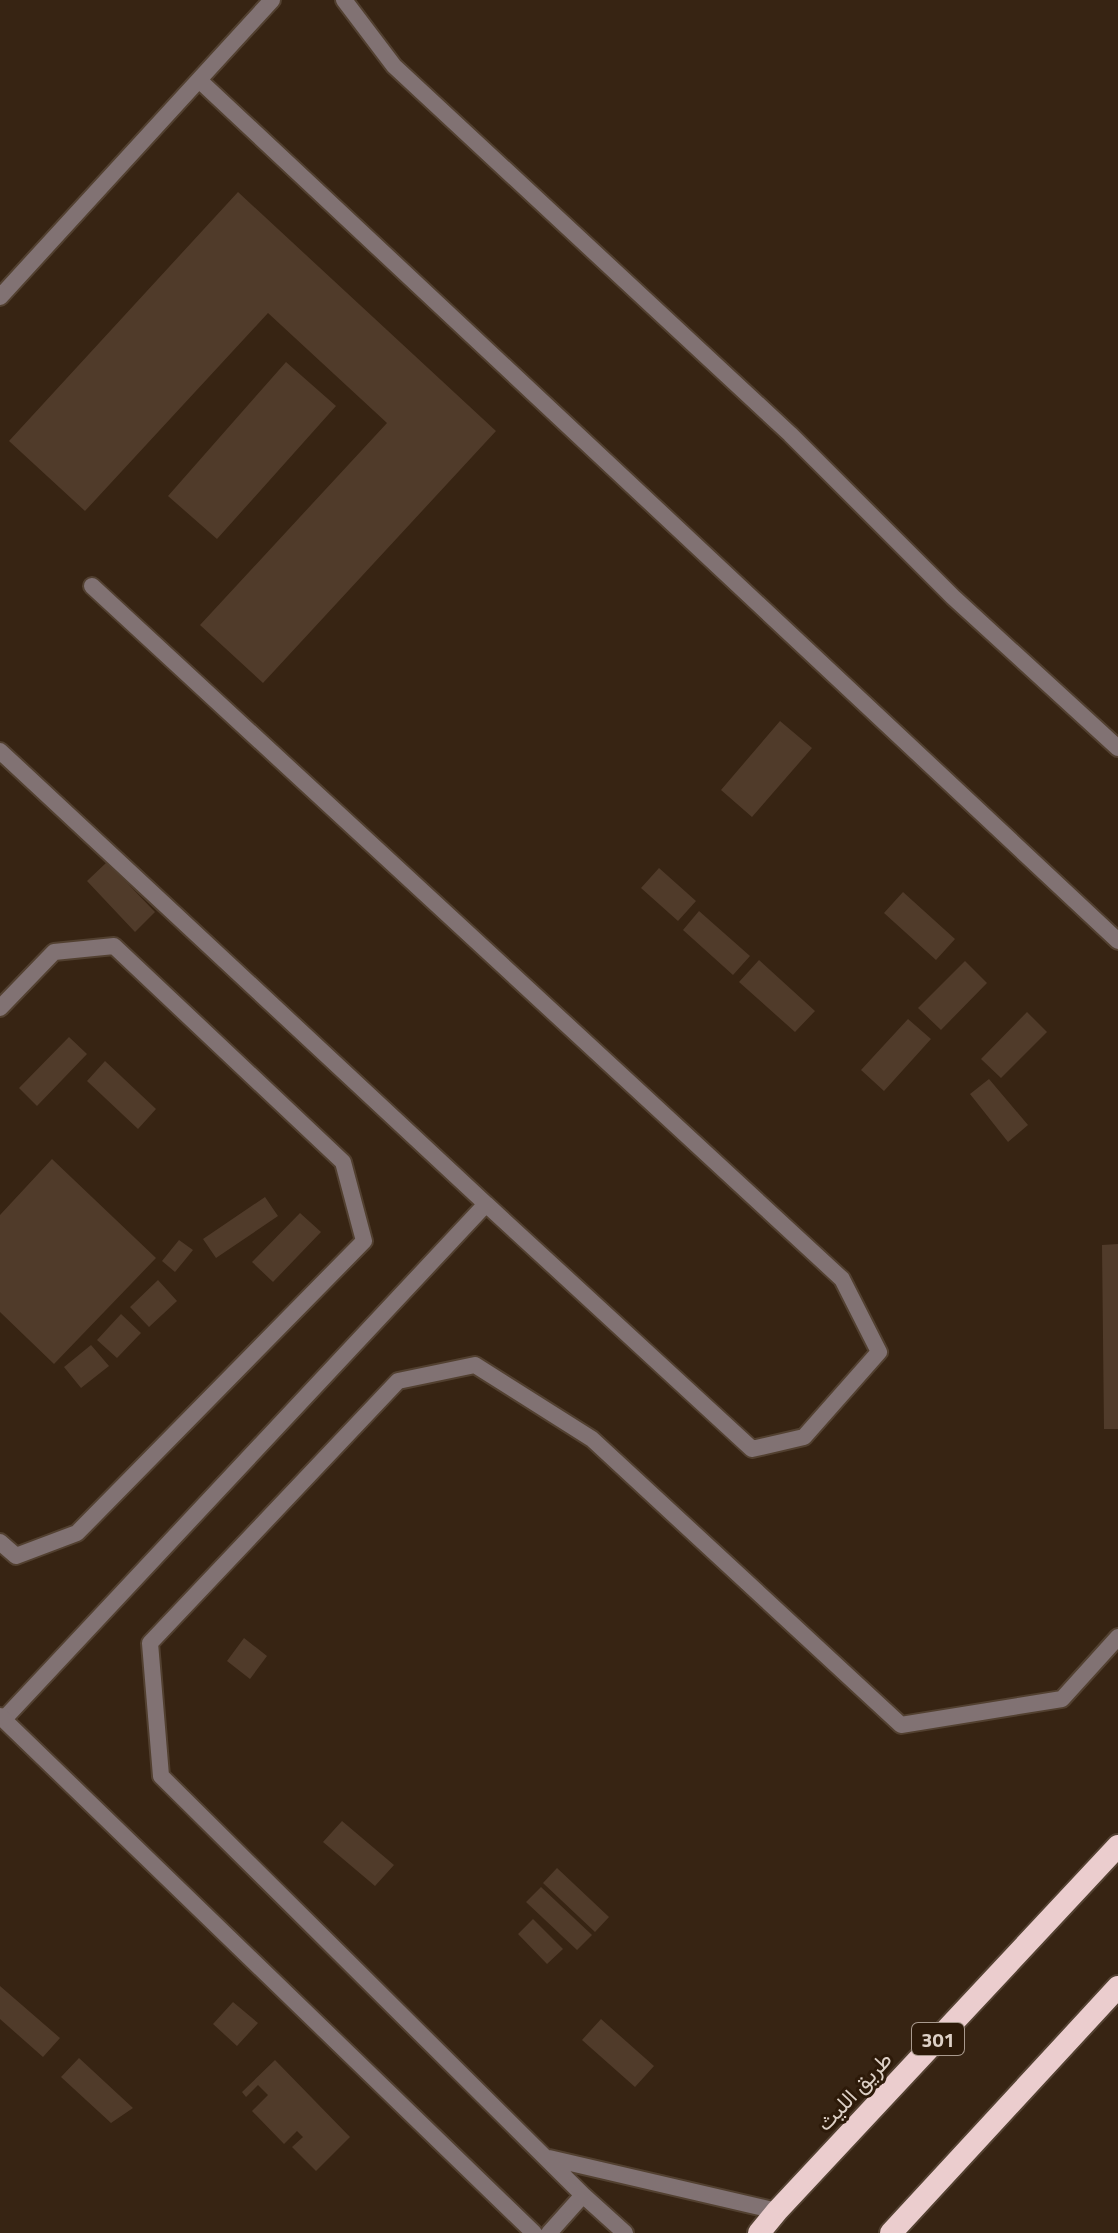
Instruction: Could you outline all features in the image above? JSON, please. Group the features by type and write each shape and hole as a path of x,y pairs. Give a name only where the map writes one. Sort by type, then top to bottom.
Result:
{"highway":[{"name":"طريق الليث","path":"759,2233 1118,1846"},
{"path":"891,2233 1118,1987"}],"street":[{"path":"0,297 272,0"},
{"path":"344,0 394,66 790,434 953,597 1118,748"},
{"path":"199,80 1118,941"},
{"path":"0,751 752,1449 804,1437 879,1352 842,1279 92,586"},
{"path":"0,1008 54,952 114,946 343,1162 364,1241 77,1533 16,1556 0,1542"},
{"path":"486,1204 2,1717 534,2233"},
{"path":"625,2233 161,1776 150,1643 398,1381 475,1365 592,1439 901,1725 1062,1699 1118,1637"},
{"path":"547,2157 777,2211"},
{"path":"549,2233 583,2195"}],"building":[{"path":"238,192 496,431 263,683 200,625 387,423 268,313 85,511 9,441"},
{"path":"286,362 336,406 217,539 168,496"},
{"path":"780,721 812,748 752,817 721,790"},
{"path":"107,862 155,912 135,932 87,881"},
{"path":"659,868 696,901 678,921 641,888"},
{"path":"903,892 955,939 936,960 884,913"},
{"path":"699,911 750,956 733,975 683,930"},
{"path":"759,960 815,1011 795,1032 739,982"},
{"path":"965,961 987,983 941,1030 918,1008"},
{"path":"1027,1012 1047,1032 1001,1078 981,1059"},
{"path":"908,1019 931,1039 884,1091 861,1070"},
{"path":"69,1037 87,1054 37,1106 19,1088"},
{"path":"105,1061 156,1109 138,1129 87,1081"},
{"path":"989,1079 1028,1125 1008,1142 970,1094"},
{"path":"52,1159 156,1258 54,1364 0,1312 0,1215"},
{"path":"265,1197 278,1216 216,1258 203,1239"},
{"path":"300,1213 321,1232 273,1282 252,1262"},
{"path":"179,1240 193,1250 175,1272 162,1261"},
{"path":"1118,1244 1118,1429 1104,1429 1102,1245"},
{"path":"158,1280 177,1301 149,1327 130,1307"},
{"path":"121,1314 141,1333 117,1358 97,1340"},
{"path":"91,1345 109,1366 81,1388 64,1367"},
{"path":"244,1638 267,1656 250,1679 227,1661"},
{"path":"342,1821 394,1865 375,1886 323,1842"},
{"path":"557,1868 609,1917 595,1932 543,1883"},
{"path":"541,1887 592,1935 577,1950 526,1902"},
{"path":"533,1919 563,1949 547,1964 518,1934"},
{"path":"0,1986 60,2038 43,2057 0,2019"},
{"path":"233,2002 258,2023 237,2046 213,2024"},
{"path":"601,2019 654,2066 635,2087 582,2040"},
{"path":"79,2058 133,2108 111,2123 61,2077"},
{"path":"275,2060 350,2137 316,2171 292,2147 303,2137 297,2131 284,2144 252,2111 268,2095 258,2085 246,2097 242,2092"}]}
